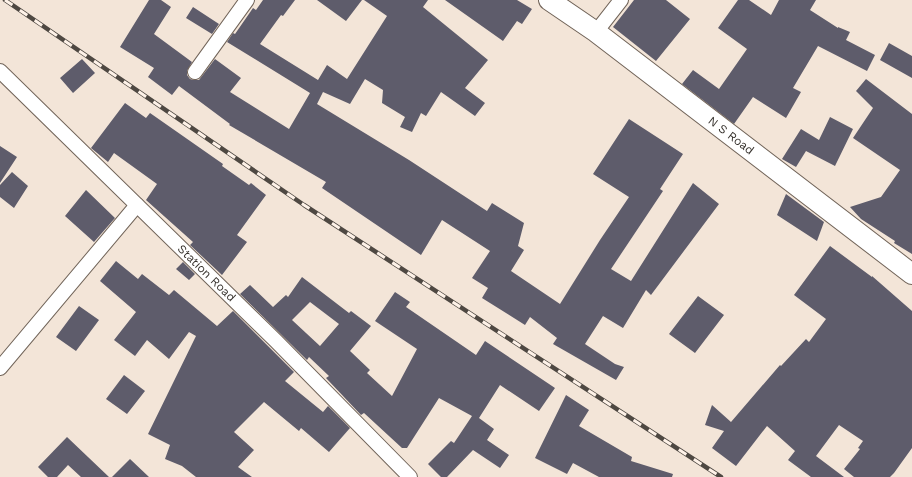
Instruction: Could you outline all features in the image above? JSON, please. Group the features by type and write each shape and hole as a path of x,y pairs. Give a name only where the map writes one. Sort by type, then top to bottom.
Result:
{"main road":[{"name":"N S Road","path":"549,0 596,32 912,274"}],"street":[{"path":"195,72 247,0"},
{"path":"596,32 622,0"},
{"name":"Station Road","path":"0,71 271,336 410,477"},
{"path":"0,368 137,205"}],"building":[{"path":"149,0 161,0 171,7 154,34 192,62 187,71 187,75 190,79 199,80 215,59 241,78 230,92 289,129 310,93 227,42 233,33 235,34 253,8 256,10 263,0 295,0 283,16 281,15 260,44 318,80 327,65 347,79 387,16 364,0 428,0 423,7 488,60 465,88 485,103 475,116 441,92 426,116 421,113 412,132 400,127 405,117 382,103 383,90 365,79 350,104 323,92 317,104 409,160 487,211 492,203 524,223 518,246 524,250 511,271 560,304 629,197 593,174 629,119 683,154 660,189 663,191 611,269 631,281 693,183 719,204 651,295 646,290 623,328 603,316 585,344 615,364 624,367 616,380 553,344 557,338 530,317 525,325 482,298 488,288 472,278 490,251 442,220 421,255 322,188 326,182 229,125 230,124 179,86 172,95 148,77 154,68 120,47"},
{"path":"317,0 362,0 346,21"},
{"path":"445,0 517,0 532,9 522,24 517,21 503,41"},
{"path":"634,0 666,0 690,19 656,61 613,27"},
{"path":"738,0 749,0 771,15 779,0 816,0 810,10 838,28 850,32 846,40 875,55 867,71 818,46 793,88 801,92 786,118 753,97 734,124 682,84 693,70 719,89 747,49 718,28"},
{"path":"193,7 219,24 212,34 186,18"},
{"path":"889,43 912,56 912,78 880,60"},
{"path":"82,59 95,73 73,93 60,78"},
{"path":"866,79 912,114 912,254 861,219 850,207 881,197 900,170 853,138 873,108 856,91"},
{"path":"125,103 146,118 150,113 223,164 222,166 249,185 251,183 266,195 237,235 247,242 222,275 190,245 193,242 146,200 157,184 114,153 108,162 91,148"},
{"path":"830,117 853,129 835,166 806,151 796,167 782,159 801,129 819,140"},
{"path":"0,146 17,157 0,183"},
{"path":"12,172 28,186 14,208 0,197 0,185"},
{"path":"86,190 115,218 94,242 65,216"},
{"path":"786,194 824,222 817,241 777,215"},
{"path":"830,246 872,276 912,311 912,448 890,477 854,477 844,469 860,449 858,448 863,441 839,425 816,456 844,477 811,477 788,460 795,451 767,426 736,466 712,448 724,431 705,425 712,405 731,422 780,365 781,366 806,339 809,342 826,319 794,295"},
{"path":"116,261 138,279 142,274 169,295 174,290 217,326 233,311 294,372 285,381 323,412 328,406 350,428 329,452 301,428 299,431 264,402 234,432 254,450 238,467 252,477 196,477 182,466 165,459 170,445 148,434 196,336 189,332 169,359 147,340 135,356 114,340 136,312 100,281"},
{"path":"183,262 195,274 189,280 176,269"},
{"path":"302,277 349,313 351,311 371,326 350,351 370,370 367,373 392,396 417,349 375,321 395,292 410,302 406,307 476,355 485,341 555,388 539,411 500,385 479,418 494,429 487,440 509,455 500,468 473,450 447,477 441,477 428,464 451,441 454,443 472,416 439,398 407,448 402,448 364,413 361,415 326,378 329,376 309,357 307,360 240,294 250,285 273,307 286,295 288,297","holes":["310,302 339,324 320,346 292,320"]},
{"path":"698,296 724,315 695,353 669,334"},
{"path":"79,306 99,320 76,351 56,337"},
{"path":"124,375 145,391 127,414 106,399"},
{"path":"566,395 589,410 579,426 632,457 631,461 673,474 672,477 599,477 573,463 567,474 535,458"},
{"path":"67,437 109,477 81,477 68,465 57,477 48,477 38,467"},
{"path":"130,459 149,477 112,477"}],"railway":[{"path":"5,0 304,205 721,477"}]}
